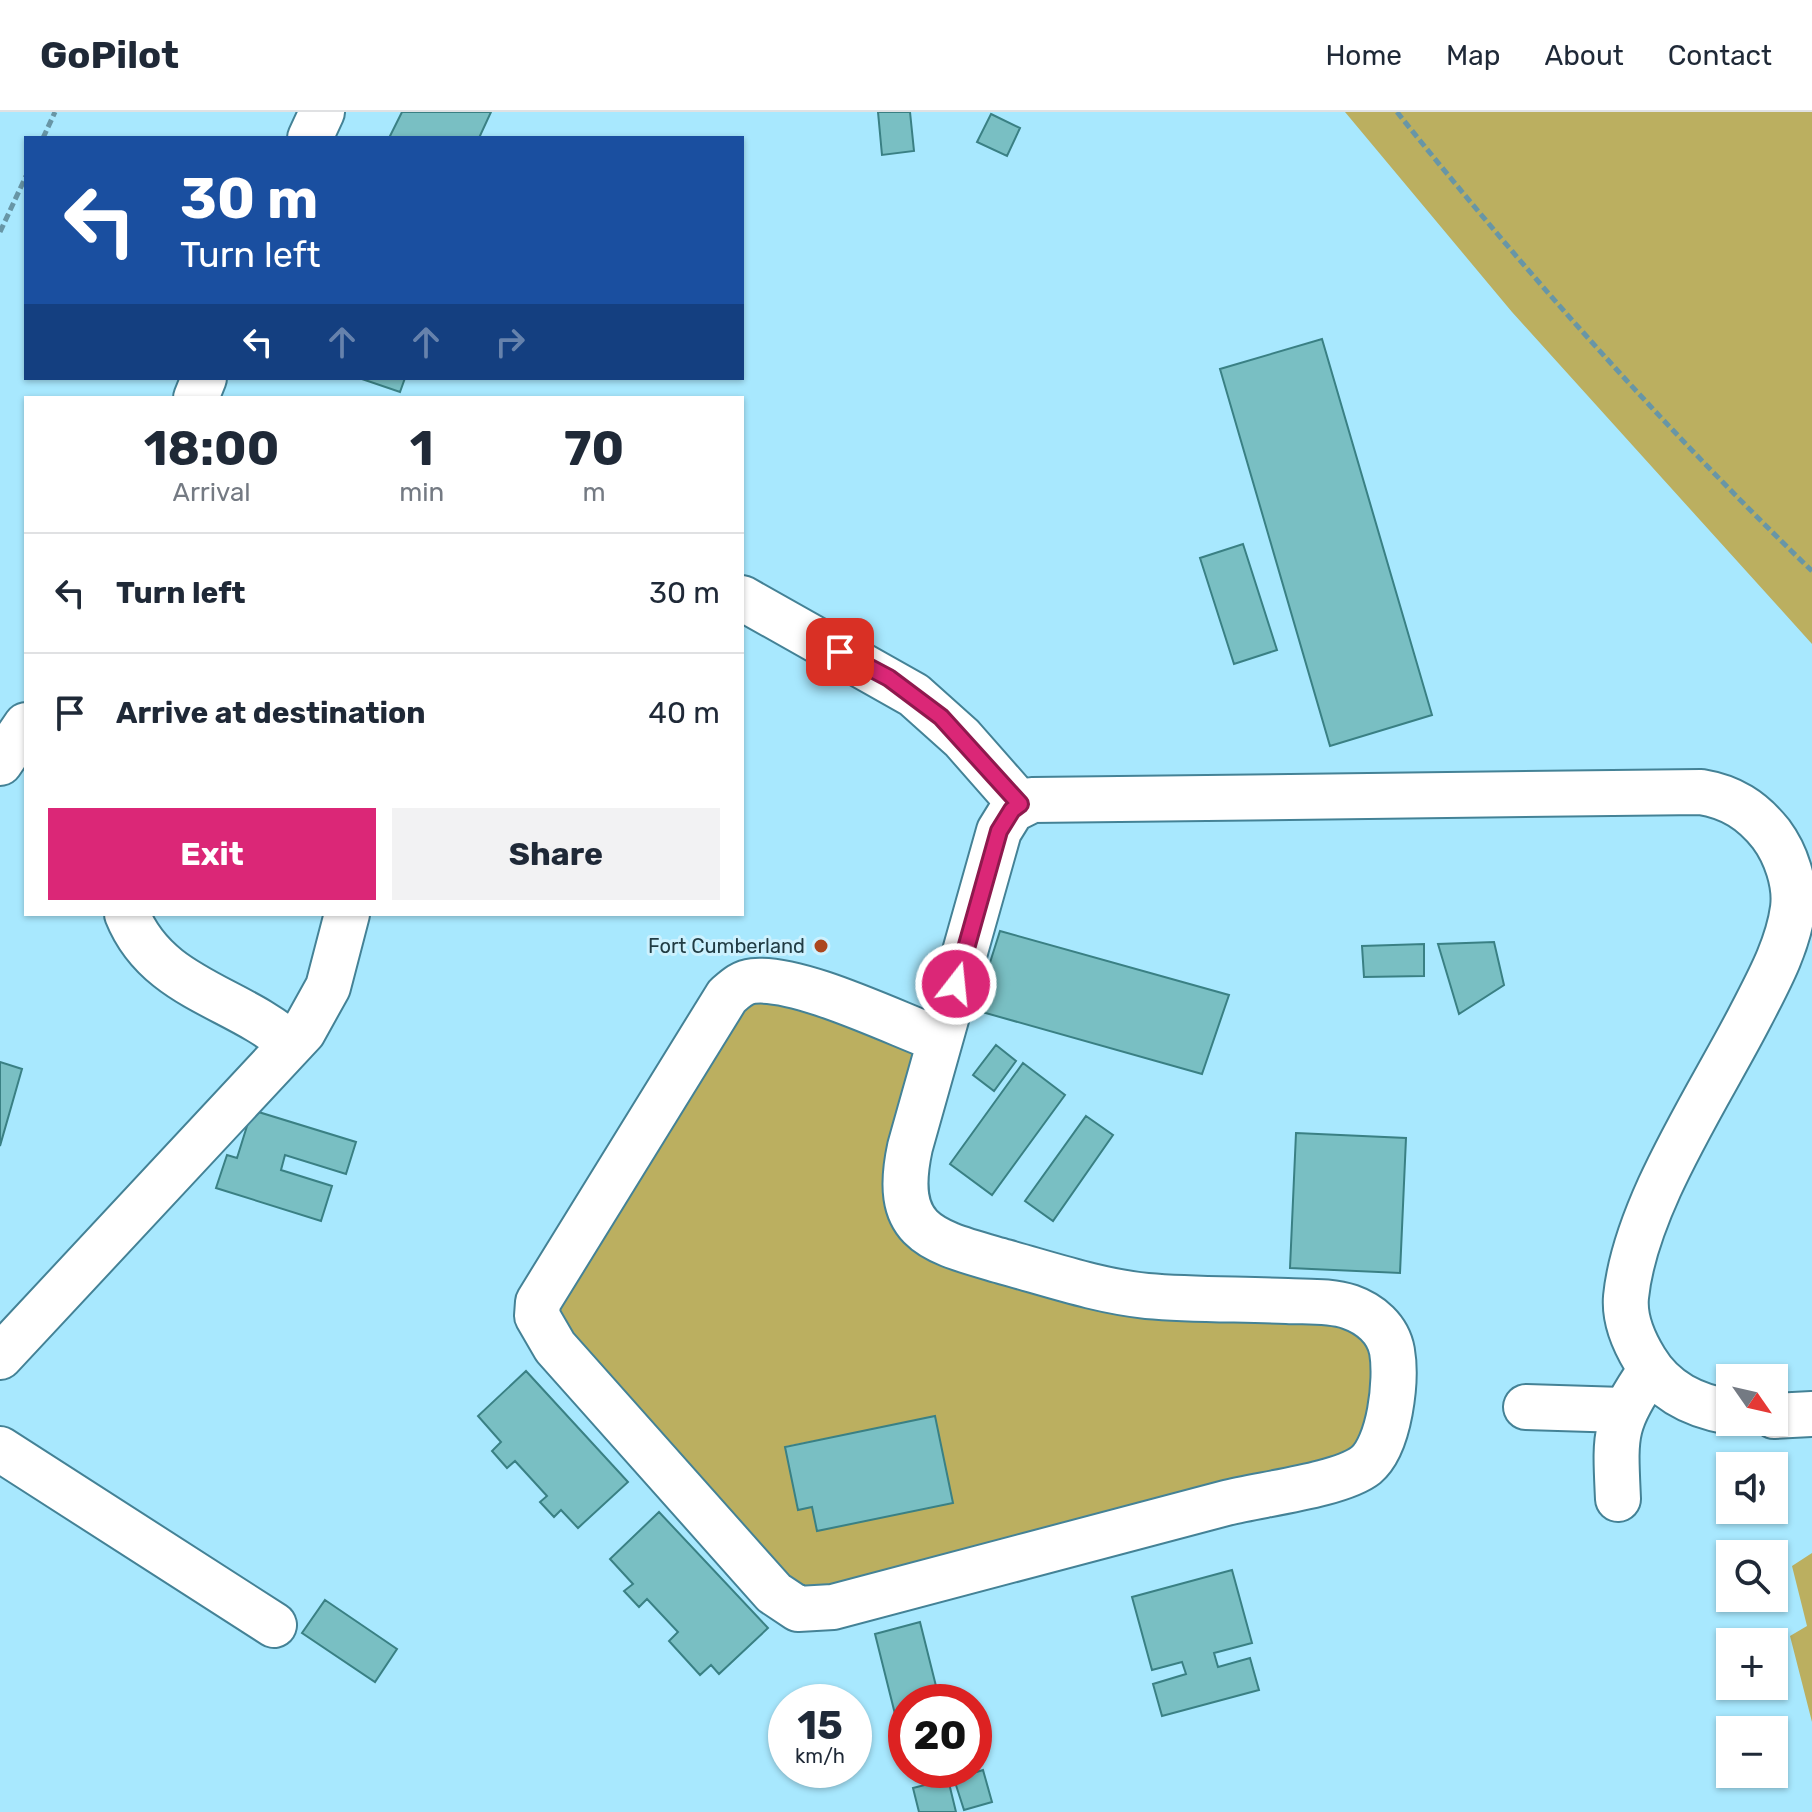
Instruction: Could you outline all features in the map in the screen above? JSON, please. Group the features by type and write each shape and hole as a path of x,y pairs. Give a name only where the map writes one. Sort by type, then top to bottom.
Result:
{"lane":[{"path":"311,136 322,112"},
{"path":"744,599 914,695 962,738 1020,804"},
{"path":"0,763 24,728"},
{"path":"940,1040 790,984 750,981 738,986 719,1009 538,1302 537,1316 555,1347 774,1593 798,1609 833,1607 1344,1476 1366,1465 1382,1445 1393,1369 1387,1337 1364,1313 1330,1303 1119,1292 953,1247 921,1227 908,1211 903,1181 999,831 1012,810 1020,804 1047,798 1701,792 1721,795 1761,821 1786,862 1793,907 1767,984 1685,1139 1640,1239 1626,1299 1636,1346 1651,1369 1688,1401 1716,1408"},
{"path":"128,916 150,953 177,977 274,1029 291,1044"},
{"path":"0,1357 312,1018 328,987 346,916"},
{"path":"1618,1499 1616,1446 1623,1410 1651,1369"},
{"path":"1526,1407 1623,1410"},
{"path":"1788,1415 1812,1414"},
{"path":"0,1449 274,1625"}],"path":[{"path":"44,136 55,112"},
{"path":"1397,112 1627,378 1743,504 1812,571"},
{"path":"0,232 24,180"}],"shaded area":[{"path":"1345,112 1812,112 1812,644 1512,312"},
{"path":"738,986 940,1040 903,1181 927,1233 1371,1318 1381,1447 813,1610 538,1302","holes":["935,1417 953,1503 818,1531 812,1507 786,1446"]},
{"path":"1812,1553 1812,1722 1790,1636 1807,1626 1792,1566"}],"building":[{"path":"402,112 491,112 480,136 390,136"},
{"path":"878,112 910,112 914,151 882,155"},
{"path":"991,114 1020,128 1007,156 977,142"},
{"path":"1322,339 1432,715 1330,746 1220,369"},
{"path":"365,380 404,380 400,392"},
{"path":"1243,544 1277,650 1234,664 1200,558"},
{"path":"1000,931 1229,995 1202,1074 975,1010"},
{"path":"1494,942 1504,985 1459,1014 1438,944"},
{"path":"1424,944 1424,976 1364,977 1362,946"},
{"path":"996,1045 1016,1061 994,1091 973,1075"},
{"path":"0,1062 22,1069 0,1146"},
{"path":"1023,1063 1065,1095 992,1195 950,1164"},
{"path":"252,1110 356,1142 346,1174 285,1155 281,1170 332,1186 321,1221 216,1188 227,1155 237,1158"},
{"path":"1086,1116 1113,1135 1053,1221 1025,1201"},
{"path":"1296,1133 1406,1138 1400,1273 1290,1268"},
{"path":"526,1371 628,1482 578,1528 561,1510 554,1517 540,1502 547,1496 515,1461 507,1468 492,1451 501,1442 478,1416"},
{"path":"935,1416 953,1503 817,1531 812,1507 798,1510 785,1447"},
{"path":"659,1512 768,1628 719,1674 711,1665 700,1675 669,1641 678,1632 647,1599 639,1607 624,1591 633,1584 610,1559"},
{"path":"1232,1570 1252,1643 1214,1653 1218,1667 1250,1658 1259,1690 1162,1716 1153,1684 1186,1674 1182,1662 1152,1670 1132,1597"},
{"path":"325,1600 397,1649 375,1682 302,1633"},
{"path":"920,1622 936,1684 888,1686 875,1634"},
{"path":"913,1788 950,1788 956,1812 919,1812"},
{"path":"957,1788 988,1788 992,1802 964,1810"}],"place":[{"name":"Fort Cumberland","path":"821,946"}],"route":[{"path":"840,652 889,678 941,717 1020,804 1004,819 999,831 956,984"}]}
